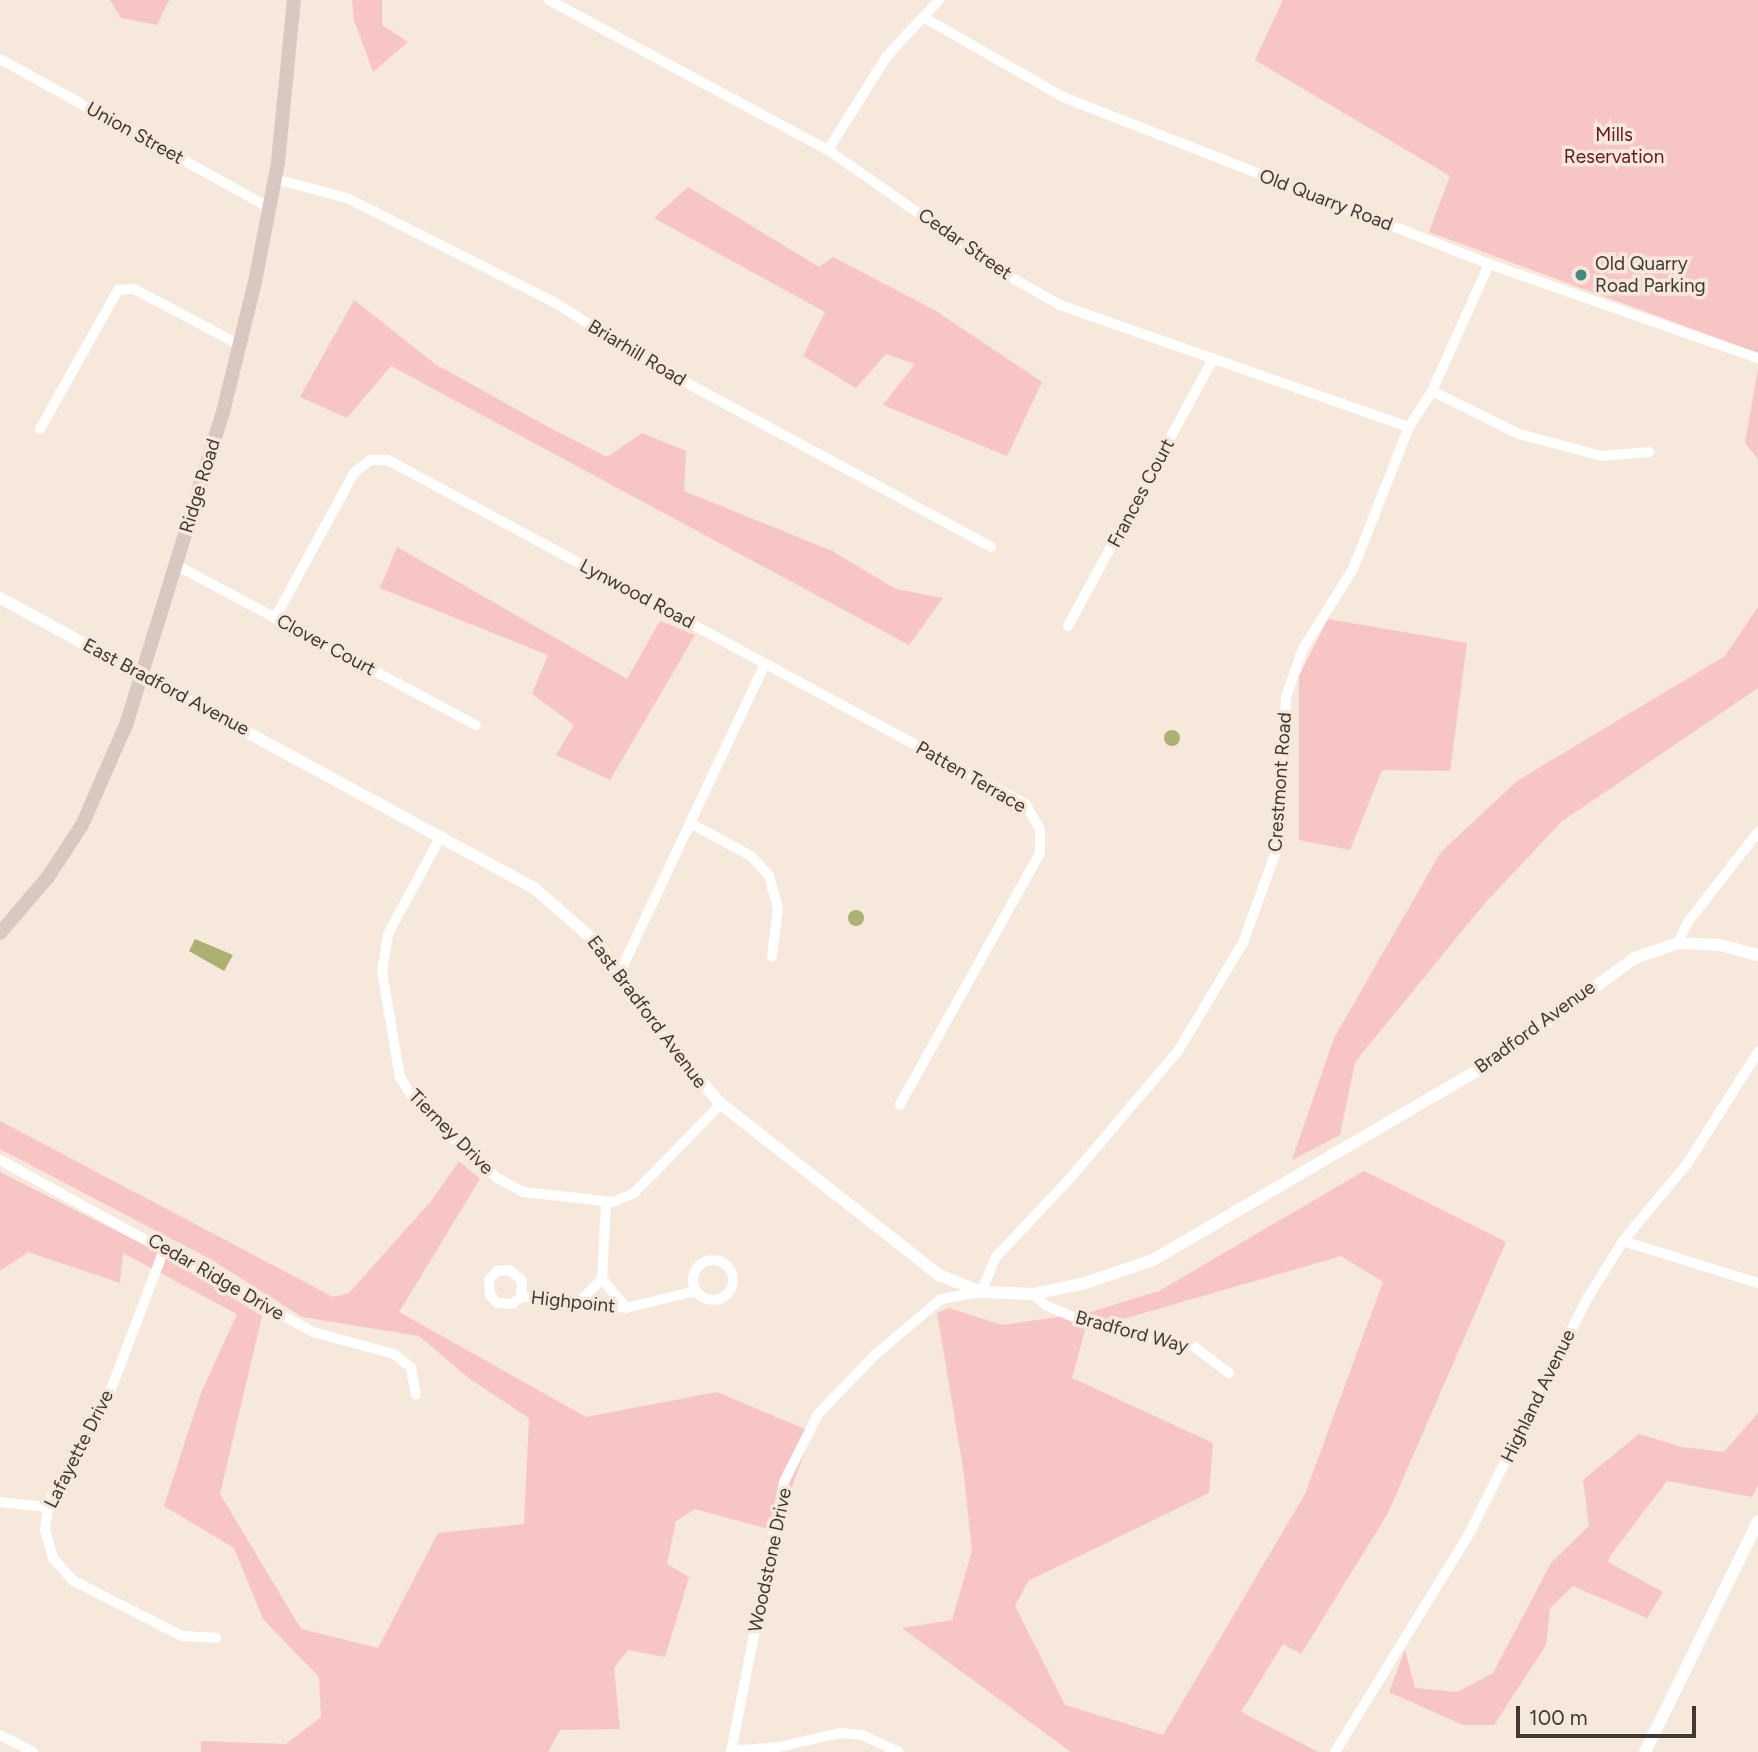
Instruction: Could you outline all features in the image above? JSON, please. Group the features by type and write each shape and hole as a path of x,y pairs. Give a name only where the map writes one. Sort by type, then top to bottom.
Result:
{"main road":[{"name":"Ridge Road","path":"0,933 48,877 88,814 118,751 240,345 275,179 294,0"}],"street":[{"name":"Cedar Street","path":"549,0 828,150 1042,295 1080,313 1409,427"},
{"path":"828,150 887,56 939,0"},
{"name":"Old Quarry Road","path":"923,17 1063,97 1489,264 1758,358"},
{"name":"Union Street","path":"0,59 270,208"},
{"name":"Briarhill Road","path":"275,179 312,185 347,198 554,302 659,368 991,547"},
{"name":"Crestmont Road","path":"981,1292 996,1257 1178,1051 1243,943 1278,846 1286,697 1303,649 1353,569 1409,427 1432,391 1489,264"},
{"path":"40,429 118,290 134,289 240,345"},
{"name":"Frances Court","path":"1068,626 1213,359"},
{"path":"1432,391 1519,434 1602,456 1649,452"},
{"name":"Lynwood Road","path":"275,618 354,473 366,462 382,459 765,664"},
{"name":"Clover Court","path":"176,565 476,725"},
{"name":"East Bradford Avenue","path":"0,597 440,836 551,901 584,930 620,972 656,1030 721,1104 929,1268 981,1292 1033,1294 1085,1283 1153,1260 1252,1200"},
{"path":"620,972 765,664"},
{"name":"Patten Terrace","path":"765,664 1025,804 1038,822 1040,853 900,1105"},
{"path":"690,824 751,856 769,875 778,908 772,957"},
{"path":"1678,943 1688,922 1758,832"},
{"name":"Tierney Drive","path":"440,836 384,948 383,978 400,1077 419,1105 512,1188 606,1203"},
{"name":"Bradford Avenue","path":"1252,1200 1493,1061 1616,969 1678,943 1720,945 1758,955"},
{"name":"Highland Avenue","path":"1335,1752 1469,1534 1584,1304 1623,1241 1687,1164 1758,1052"},
{"path":"578,1303 602,1279 606,1203 634,1193 721,1104"},
{"name":"Cedar Ridge Drive","path":"0,1160 165,1247 313,1332 394,1354 411,1368 416,1395"},
{"path":"1623,1241 1758,1283"},
{"name":"Lafayette Drive","path":"165,1247 102,1413 47,1507 50,1549 74,1581 182,1636 216,1638"},
{"name":"Highpoint","path":"716,1261 727,1266 732,1278 725,1295 706,1299 696,1291 694,1272 703,1263 716,1261"},
{"name":"Highpoint","path":"602,1279 626,1308"},
{"name":"Highpoint","path":"521,1297 626,1308 696,1291"},
{"name":"Woodstone Drive","path":"731,1752 784,1482 818,1414 876,1354 942,1299 981,1292"},
{"name":"Bradford Way","path":"1033,1294 1047,1306 1090,1324 1193,1346 1230,1373"},
{"path":"0,1502 47,1507"},
{"path":"1645,1752 1758,1521"},
{"path":"731,1752 779,1747 839,1733 862,1735 898,1752"},
{"path":"0,1735 33,1752"}],"green space":[{"path":"110,0 169,0 157,25 121,18"},
{"path":"352,0 382,0 382,25 408,42 373,72 354,20"},
{"name":"Mills Reservation","path":"1283,0 1758,0 1758,353 1429,232 1450,176 1255,60"},
{"path":"688,187 819,267 833,257 936,311 1042,382 1007,456 883,405 915,364 886,354 856,388 803,356 825,312 654,218"},
{"path":"354,300 435,364 607,457 642,433 686,451 684,491 832,551 896,589 943,598 909,645 391,366 347,418 300,397"},
{"path":"1758,369 1758,459 1745,443"},
{"path":"397,547 627,679 660,621 695,635 610,780 556,755 574,725 532,694 548,655 380,588"},
{"path":"1758,607 1758,688 1561,822 1484,904 1355,1062 1340,1135 1292,1160 1334,1038 1441,852 1517,781 1725,656"},
{"path":"1328,619 1467,643 1450,771 1382,770 1350,850 1299,840 1299,676"},
{"path":"0,1121 333,1297 349,1293 432,1200 459,1161 480,1179 399,1312 586,1417 717,1392 812,1432 776,1531 695,1509 676,1521 667,1564 689,1577 665,1657 628,1650 614,1668 620,1729 560,1730 548,1752 201,1752 201,1741 286,1744 321,1717 319,1677 263,1619 234,1548 164,1506 201,1393 237,1314 123,1253 120,1283 28,1252 0,1271 0,1172 150,1248 262,1316 220,1494 301,1629 378,1648 438,1533 524,1524 529,1418 470,1379 419,1336 302,1317 212,1260 0,1149"},
{"path":"1364,1171 1506,1242 1388,1513 1301,1654 1283,1644 1241,1712 1318,1752 1071,1752 902,1628 952,1620 972,1551 963,1467 937,1313 949,1308 1002,1325 1087,1313 1159,1291","holes":["1341,1256 1383,1282 1305,1494 1163,1735 1065,1705 1015,1606 1028,1581 1209,1493 1213,1443 1072,1378 1085,1330"]},
{"path":"1758,1413 1758,1484 1752,1497 1667,1481 1610,1556 1608,1562 1663,1592 1647,1618 1573,1586 1550,1608 1546,1645 1494,1725 1463,1725 1389,1692 1405,1650 1415,1688 1457,1692 1493,1673 1551,1563 1589,1526 1583,1480 1639,1434 1682,1447 1724,1452"}],"shaded area":[{"path":"1169,730 1175,730 1180,738 1178,744 1169,746 1164,741 1164,735"},
{"path":"853,910 859,910 864,918 862,924 853,926 848,921 848,915"},
{"path":"195,939 233,955 224,971 189,951"}],"place":[{"name":"Old Quarry Road Parking","path":"1581,275"}]}
